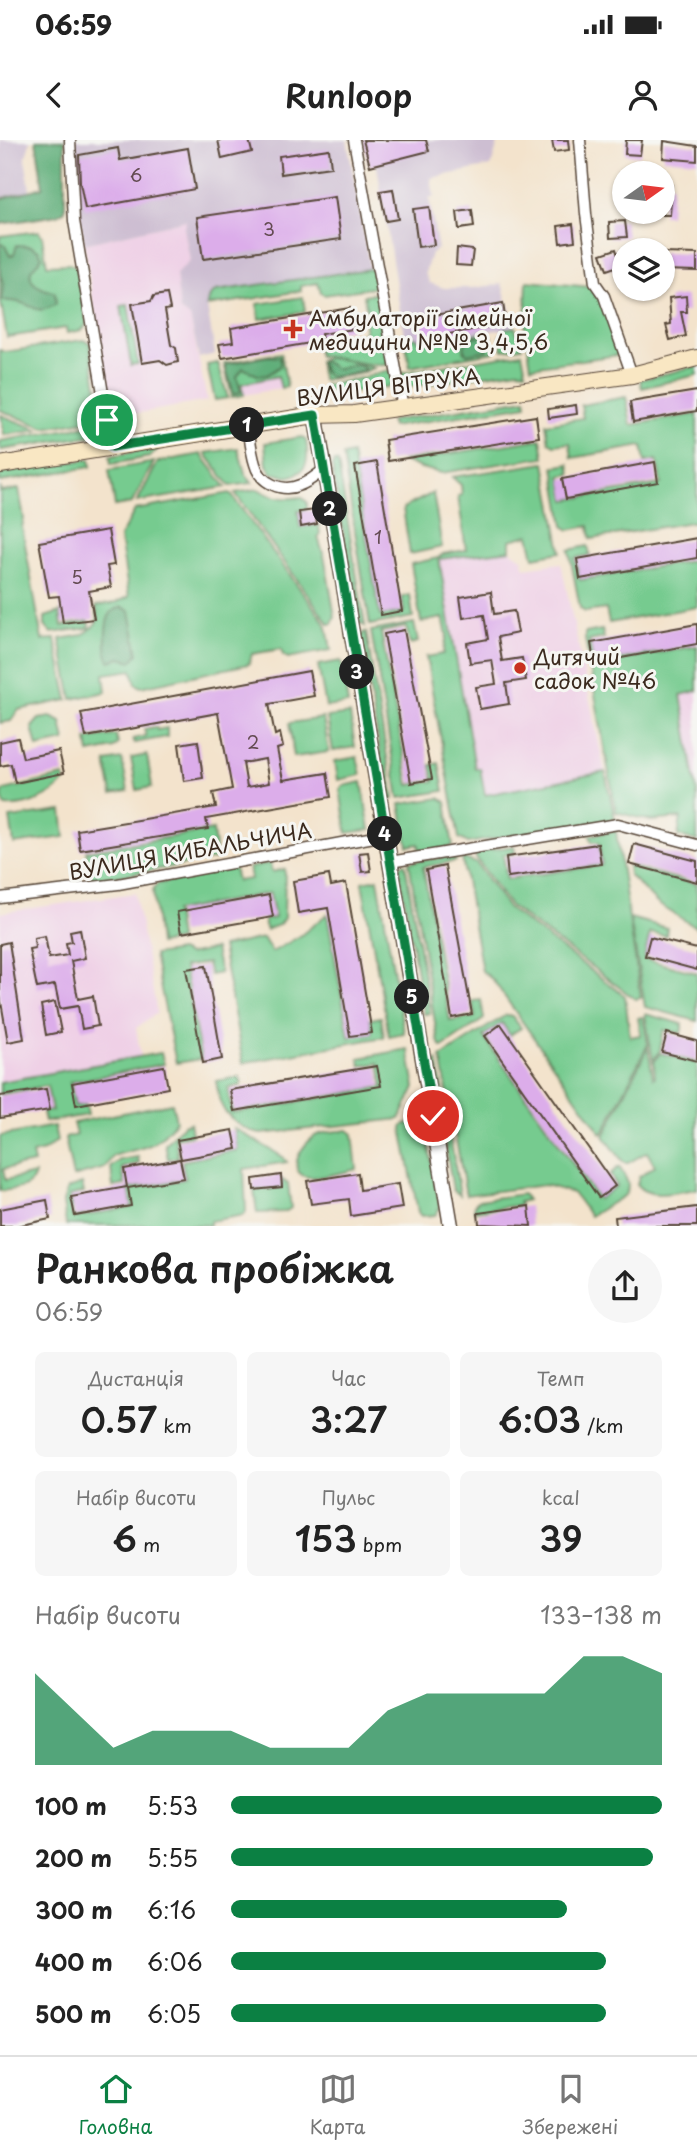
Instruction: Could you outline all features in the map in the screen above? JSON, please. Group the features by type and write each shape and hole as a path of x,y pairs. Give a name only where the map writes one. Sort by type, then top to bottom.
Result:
{"main road":[{"name":"ВУЛИЦЯ ВІТРУКА","path":"631,371 697,350"},
{"name":"ВУЛИЦЯ ВІТРУКА","path":"0,458 248,425 336,406 402,403 631,371 697,358"},
{"name":"ВУЛИЦЯ ВІТРУКА","path":"0,465 111,443 314,411"}],"street":[{"path":"70,140 74,221 111,443"},
{"path":"354,140 402,403"},
{"path":"580,140 586,214 596,283 604,296 631,371"},
{"path":"314,411 451,1226"},
{"path":"248,425 255,466 258,474 269,484 281,488 300,485 324,470"},
{"path":"390,862 618,824 697,845"},
{"name":"ВУЛИЦЯ КИБАЛЬЧИЧА","path":"0,898 118,884 385,835"}],"shaded area":[{"path":"0,140 31,140 25,159 30,190 0,198"},
{"path":"74,140 347,140 370,269 213,292 207,306 215,354 199,358 190,317 180,311 176,274 190,261 184,228 186,220 84,244 77,201"},
{"path":"365,140 499,140 491,166 431,178 434,197 429,198 438,249 431,253 425,273 430,283 444,288 502,284 515,327 419,343 417,338 404,335 373,146"},
{"path":"186,220 184,228 190,261 176,274 180,311 190,317 207,401 111,418 84,244"},
{"path":"278,376 281,388 244,395 241,384"},
{"name":"Дитячий садок №46","path":"510,550 522,558 525,568 561,563 605,772 485,795 480,768 476,768 439,558"},
{"path":"697,691 697,792 681,694"},
{"path":"135,893 157,1013 136,1028 141,1057 0,1082 0,913"}],"green space":[{"path":"36,140 65,140 65,210 58,215 0,224 0,199 43,187"},
{"path":"39,231 47,265 70,264 77,268 87,324 82,330 67,333 66,328 7,337 0,298 0,236"},
{"path":"0,243 5,246 10,256 14,254 17,245 31,246 39,250 42,257 31,271 32,280 38,286 55,293 56,304 40,310 18,302 2,300"},
{"path":"375,269 378,287 324,295 318,283 301,286 301,291 207,306 210,296 216,291"},
{"path":"527,281 592,287 607,310 619,355 531,367 525,328"},
{"path":"379,292 392,364 375,365 319,356 317,350 327,345 326,339 365,333 368,319 364,295"},
{"path":"303,297 305,312 260,319 257,304"},
{"path":"128,305 138,364 131,365 121,306"},
{"path":"515,327 522,347 503,350 500,336 503,329"},
{"path":"487,332 491,337 494,352 410,367 404,335 417,338 419,343"},
{"path":"476,336 486,338 488,350 467,354 465,344"},
{"path":"83,340 90,343 102,418 45,428 0,410 0,350 5,352"},
{"path":"281,353 287,387 281,388 278,376 241,384 244,395 232,397 224,363"},
{"path":"522,353 526,371 403,388 401,373"},
{"path":"268,356 280,357 280,366 267,375 259,376 243,368 237,377 241,392 234,394 227,364"},
{"path":"326,358 374,368 359,374 322,380 319,361"},
{"path":"320,362 337,369 356,365 366,370 331,377 324,373"},
{"path":"218,363 228,398 215,400 207,365"},
{"path":"697,366 697,375 642,388 640,380"},
{"path":"393,369 394,384 387,387 338,395 324,389 324,385"},
{"path":"626,397 631,425 697,414 697,521 591,539 589,526 569,530 564,526 554,467 569,464 571,474 561,476 566,500 661,484 657,460 645,462 642,446 572,458 570,443 554,445 549,442 546,424 583,418 581,405"},
{"path":"526,399 527,405 392,427 390,421"},
{"path":"1,415 39,430 4,435"},
{"path":"103,423 101,432 96,435 0,450 0,441"},
{"path":"302,437 306,440 307,453 304,468 288,477 272,473 267,465 265,443"},
{"path":"541,439 544,457 441,473 403,461"},
{"path":"159,448 150,457 111,464 110,456"},
{"path":"238,448 245,473 252,483 230,486 205,453"},
{"path":"201,454 226,487 137,502 158,462"},
{"path":"352,454 380,616 404,612 402,597 410,595 413,617 370,625 343,456"},
{"path":"90,459 91,467 0,482 0,474"},
{"path":"154,462 132,503 115,506 109,470"},
{"path":"335,462 338,463 365,626 359,623 332,466"},
{"path":"545,463 561,552 534,557 529,535 510,540 510,550 439,559 475,768 480,768 485,795 605,772 615,819 468,843 459,838 426,657 443,654 447,635 443,618 421,622 411,564 466,550 458,496 462,495 461,485 452,477"},
{"path":"0,487 2,492 19,489 24,519 22,527 42,640 55,639 68,700 18,710 11,721 0,723"},
{"path":"258,489 279,498 301,497 307,502 307,509 298,511 300,527 319,525 318,537 335,617 332,624 329,624 235,493"},
{"path":"230,493 322,619 327,627 331,650 288,658 283,655 281,649 252,654 249,664 141,687 136,684 132,670 104,674 106,692 72,699 60,639 91,629 98,619 96,606 115,603 129,597 120,537 135,510"},
{"path":"433,493 442,547 410,554 403,508"},
{"path":"588,546 590,555 575,558 580,580 697,560 697,607 609,623 606,609 585,612 580,608 569,550"},
{"path":"122,607 130,611 138,654 132,661 120,658 110,661 106,644 107,621 112,612"},
{"path":"60,612 62,626 89,621 90,628 51,633 45,626 45,617"},
{"path":"414,623 418,642 410,644 406,627 381,632 409,785 434,781 431,765 439,763 444,791 399,798 371,631"},
{"path":"602,630 604,638 589,641 594,664 697,646 697,691 681,695 697,792 697,841 678,836 681,818 651,821 616,812 585,639 585,633"},
{"path":"364,632 394,799 388,800 361,636"},
{"path":"341,661 348,704 326,707 318,665"},
{"path":"350,714 355,747 333,751 327,717"},
{"path":"51,717 61,722 65,741 37,747 32,727 39,719"},
{"path":"323,718 329,752 294,757 289,723"},
{"path":"156,727 157,730 167,728 167,737 134,743 133,739 146,736 144,729"},
{"path":"116,735 118,744 114,748 89,753 87,739"},
{"path":"147,755 152,787 137,790 131,758"},
{"path":"357,757 361,775 338,780 335,761"},
{"path":"122,759 128,791 112,794 106,762"},
{"path":"64,776 65,781 60,787 46,796 21,805 5,806 2,797 4,790"},
{"path":"362,782 370,830 347,833 340,790 343,786"},
{"path":"440,798 446,802 453,846 420,854 419,844 408,846 400,804"},
{"path":"62,811 65,837 14,844 10,818"},
{"path":"213,830 216,859 92,881 86,851"},
{"path":"616,831 641,998 635,999 510,906 476,858 475,852 514,846 515,853 503,855 507,879 602,865 599,842 592,842 590,835"},
{"path":"453,857 456,861 423,867 450,1021 475,1017 472,1001 481,1000 484,1019 442,1047 438,1041 409,862"},
{"path":"462,858 476,863 508,908 625,996 630,1037 641,1035 638,1018 643,1017 648,1044 603,1133 493,980 482,971"},
{"path":"270,863 272,872 285,869 284,918 279,925 266,930 264,920 275,918 270,893 175,911 179,940 159,944 153,890 157,884 234,868 237,881 251,879 249,868"},
{"path":"405,863 430,1013 424,1014 399,867"},
{"path":"628,866 697,884 697,928 658,904 629,875"},
{"path":"378,879 404,1033 389,1036 362,882"},
{"path":"327,914 349,1037 372,1033 370,1019 381,1017 384,1037 243,1063 222,947 263,938 272,952 300,936"},
{"path":"630,918 667,928 666,936 650,933 644,959 697,973 697,1021 645,1007"},
{"path":"215,949 220,973 210,975 207,963 184,967 201,1059 176,1063 154,955 180,951 188,955"},
{"path":"645,1014 683,1024 681,1033 664,1030 660,1050 653,1061"},
{"path":"506,1015 512,1016 521,1028 510,1035 502,1023 483,1036 598,1199 617,1186 610,1174 619,1167 627,1181 625,1195 590,1216 573,1193 545,1185 466,1195 441,1057"},
{"path":"648,1047 653,1078 654,1063 660,1053 697,1063 697,1189 665,1194 643,1190 637,1185 639,1177 655,1166 647,1152 624,1163 604,1136"},
{"path":"408,1049 415,1087 400,1119 261,1134 232,1119 219,1099 216,1081 240,1077 242,1085 228,1088 232,1113 383,1087 379,1063 361,1066 359,1058"},
{"path":"161,1053 164,1064 70,1082 75,1106 86,1105 88,1115 45,1122 43,1112 52,1111 47,1086 0,1094 0,1082"},
{"path":"437,1060 460,1195 453,1190 432,1063"},
{"path":"172,1103 176,1121 154,1143 113,1156 105,1168 73,1177 65,1138 76,1135 73,1123"},
{"path":"420,1121 425,1125 440,1208 435,1215 421,1216 418,1212 402,1128 405,1124"},
{"path":"190,1123 192,1135 175,1138 178,1157 168,1159 165,1144 183,1125"},
{"path":"54,1126 57,1141 44,1151 32,1154 34,1163 3,1169 5,1180 35,1174 30,1183 22,1188 0,1191 0,1136"},
{"path":"234,1128 287,1162 244,1169 244,1215 210,1221 210,1225 66,1225 63,1202 67,1189 82,1184 84,1192 69,1196 73,1218 132,1207 129,1189 185,1179 182,1161 238,1150"},
{"path":"348,1130 353,1134 357,1169 315,1177 304,1176 299,1172 299,1155 311,1139 323,1133"},
{"path":"138,1157 139,1163 122,1168 125,1185 113,1187 111,1167 120,1160"},
{"path":"281,1179 288,1184 291,1208 285,1212 257,1213 254,1190 282,1187"},
{"path":"523,1194 527,1200 519,1202 520,1205 474,1211 479,1200"}],"building":[{"path":"218,140 249,140 252,152 222,159"},
{"path":"363,140 426,140 429,151 370,166"},
{"path":"552,140 568,140 569,150 554,152"},
{"path":"626,140 642,140 640,155 625,154"},
{"path":"664,141 697,146 697,161 663,158"},
{"path":"118,148 120,160 188,148 195,189 85,209 79,155"},
{"path":"329,149 331,167 281,174 279,156"},
{"path":"393,189 398,219 386,221 380,191"},
{"path":"335,197 341,239 203,259 197,217"},
{"path":"429,207 434,245 418,247 413,209"},
{"path":"472,210 474,227 459,229 457,212"},
{"path":"609,222 625,224 627,237 610,238"},
{"path":"573,224 575,241 560,243 558,226"},
{"path":"457,248 473,250 471,266 456,265"},
{"path":"612,250 612,268 607,270 601,254"},
{"path":"675,253 697,254 697,271 675,270"},
{"path":"167,294 170,309 165,310 171,345 176,348 178,362 167,365 160,360 142,363 132,304 151,301 154,296"},
{"path":"686,296 687,312 681,312 686,336 670,340 666,325 671,324 669,301 675,301 675,297"},
{"path":"503,303 506,324 420,339 417,318"},
{"path":"350,308 354,329 321,334 322,341 222,358 219,344 233,342 231,328"},
{"path":"697,391 697,411 633,422 630,402"},
{"path":"576,405 577,414 549,418 548,409"},
{"path":"536,416 539,437 388,461 385,440"},
{"path":"377,462 402,611 381,615 355,466"},
{"path":"655,462 658,482 566,499 562,479"},
{"path":"315,510 317,524 301,527 299,512"},
{"path":"108,530 114,565 107,566 111,587 89,591 94,619 63,623 59,596 49,597 39,542"},
{"path":"697,538 697,558 580,579 577,559"},
{"name":"Дитячий садок №46","path":"491,592 494,614 514,611 518,633 498,637 502,661 522,658 526,680 506,683 509,704 480,709 476,687 496,684 492,660 470,663 467,643 488,639 484,615 463,618 460,597"},
{"path":"697,624 697,644 594,663 591,643"},
{"path":"404,630 432,779 411,783 384,634"},
{"path":"309,671 314,696 269,704 275,735 280,733 283,747 277,749 283,780 327,773 331,797 206,819 208,829 80,850 77,830 216,807 213,793 232,789 218,713 86,737 81,713","holes":["265,759 269,783 247,787 243,763"]},
{"path":"18,738 23,758 59,751 64,773 15,783 11,764 0,766 0,742"},
{"path":"198,741 203,778 184,781 179,744"},
{"path":"598,844 601,864 508,877 506,857"},
{"path":"634,844 697,861 697,882 629,864"},
{"path":"368,852 371,871 362,872 359,853"},
{"path":"445,866 472,1014 452,1018 426,870"},
{"path":"329,875 331,886 346,883 372,1033 350,1036 328,908 298,913 293,881"},
{"path":"269,895 273,917 181,933 177,912"},
{"path":"80,929 85,958 71,961 78,999 93,996 98,1026 82,1029 78,1006 60,1009 55,985 37,988 29,949 35,948 34,938 45,936 49,958 68,955 66,943 72,942 70,931"},
{"path":"650,937 697,949 697,970 645,956"},
{"path":"9,942 24,1039 8,1042 0,996 0,944"},
{"path":"206,966 222,1059 203,1063 186,969"},
{"path":"55,1002 61,1032 46,1035 41,1005"},
{"path":"501,1024 615,1186 599,1198 485,1036"},
{"path":"667,1033 697,1041 697,1061 662,1052"},
{"path":"164,1066 168,1088 76,1105 72,1083"},
{"path":"377,1066 381,1086 234,1111 230,1090"},
{"path":"46,1089 50,1110 0,1118 0,1096"},
{"path":"233,1130 237,1149 181,1159 177,1140"},
{"path":"180,1159 184,1178 128,1188 131,1206 75,1216 71,1197 127,1187 124,1169"},
{"path":"358,1173 360,1190 398,1184 402,1208 351,1216 349,1199 311,1204 307,1181"},
{"path":"281,1175 282,1187 254,1190 253,1179"},
{"path":"47,1200 50,1219 17,1226 0,1226 0,1209"},
{"path":"529,1206 531,1226 479,1224 478,1213"},
{"path":"697,1207 697,1226 616,1226 615,1217"}],"place":[{"name":"Амбулаторії сімейної медицини №№ 3,4,5,6","path":"293,329"},
{"name":"Дитячий садок №46","path":"520,668"}],"route":[{"path":"107,420 112,447 315,415 433,1116"}]}
